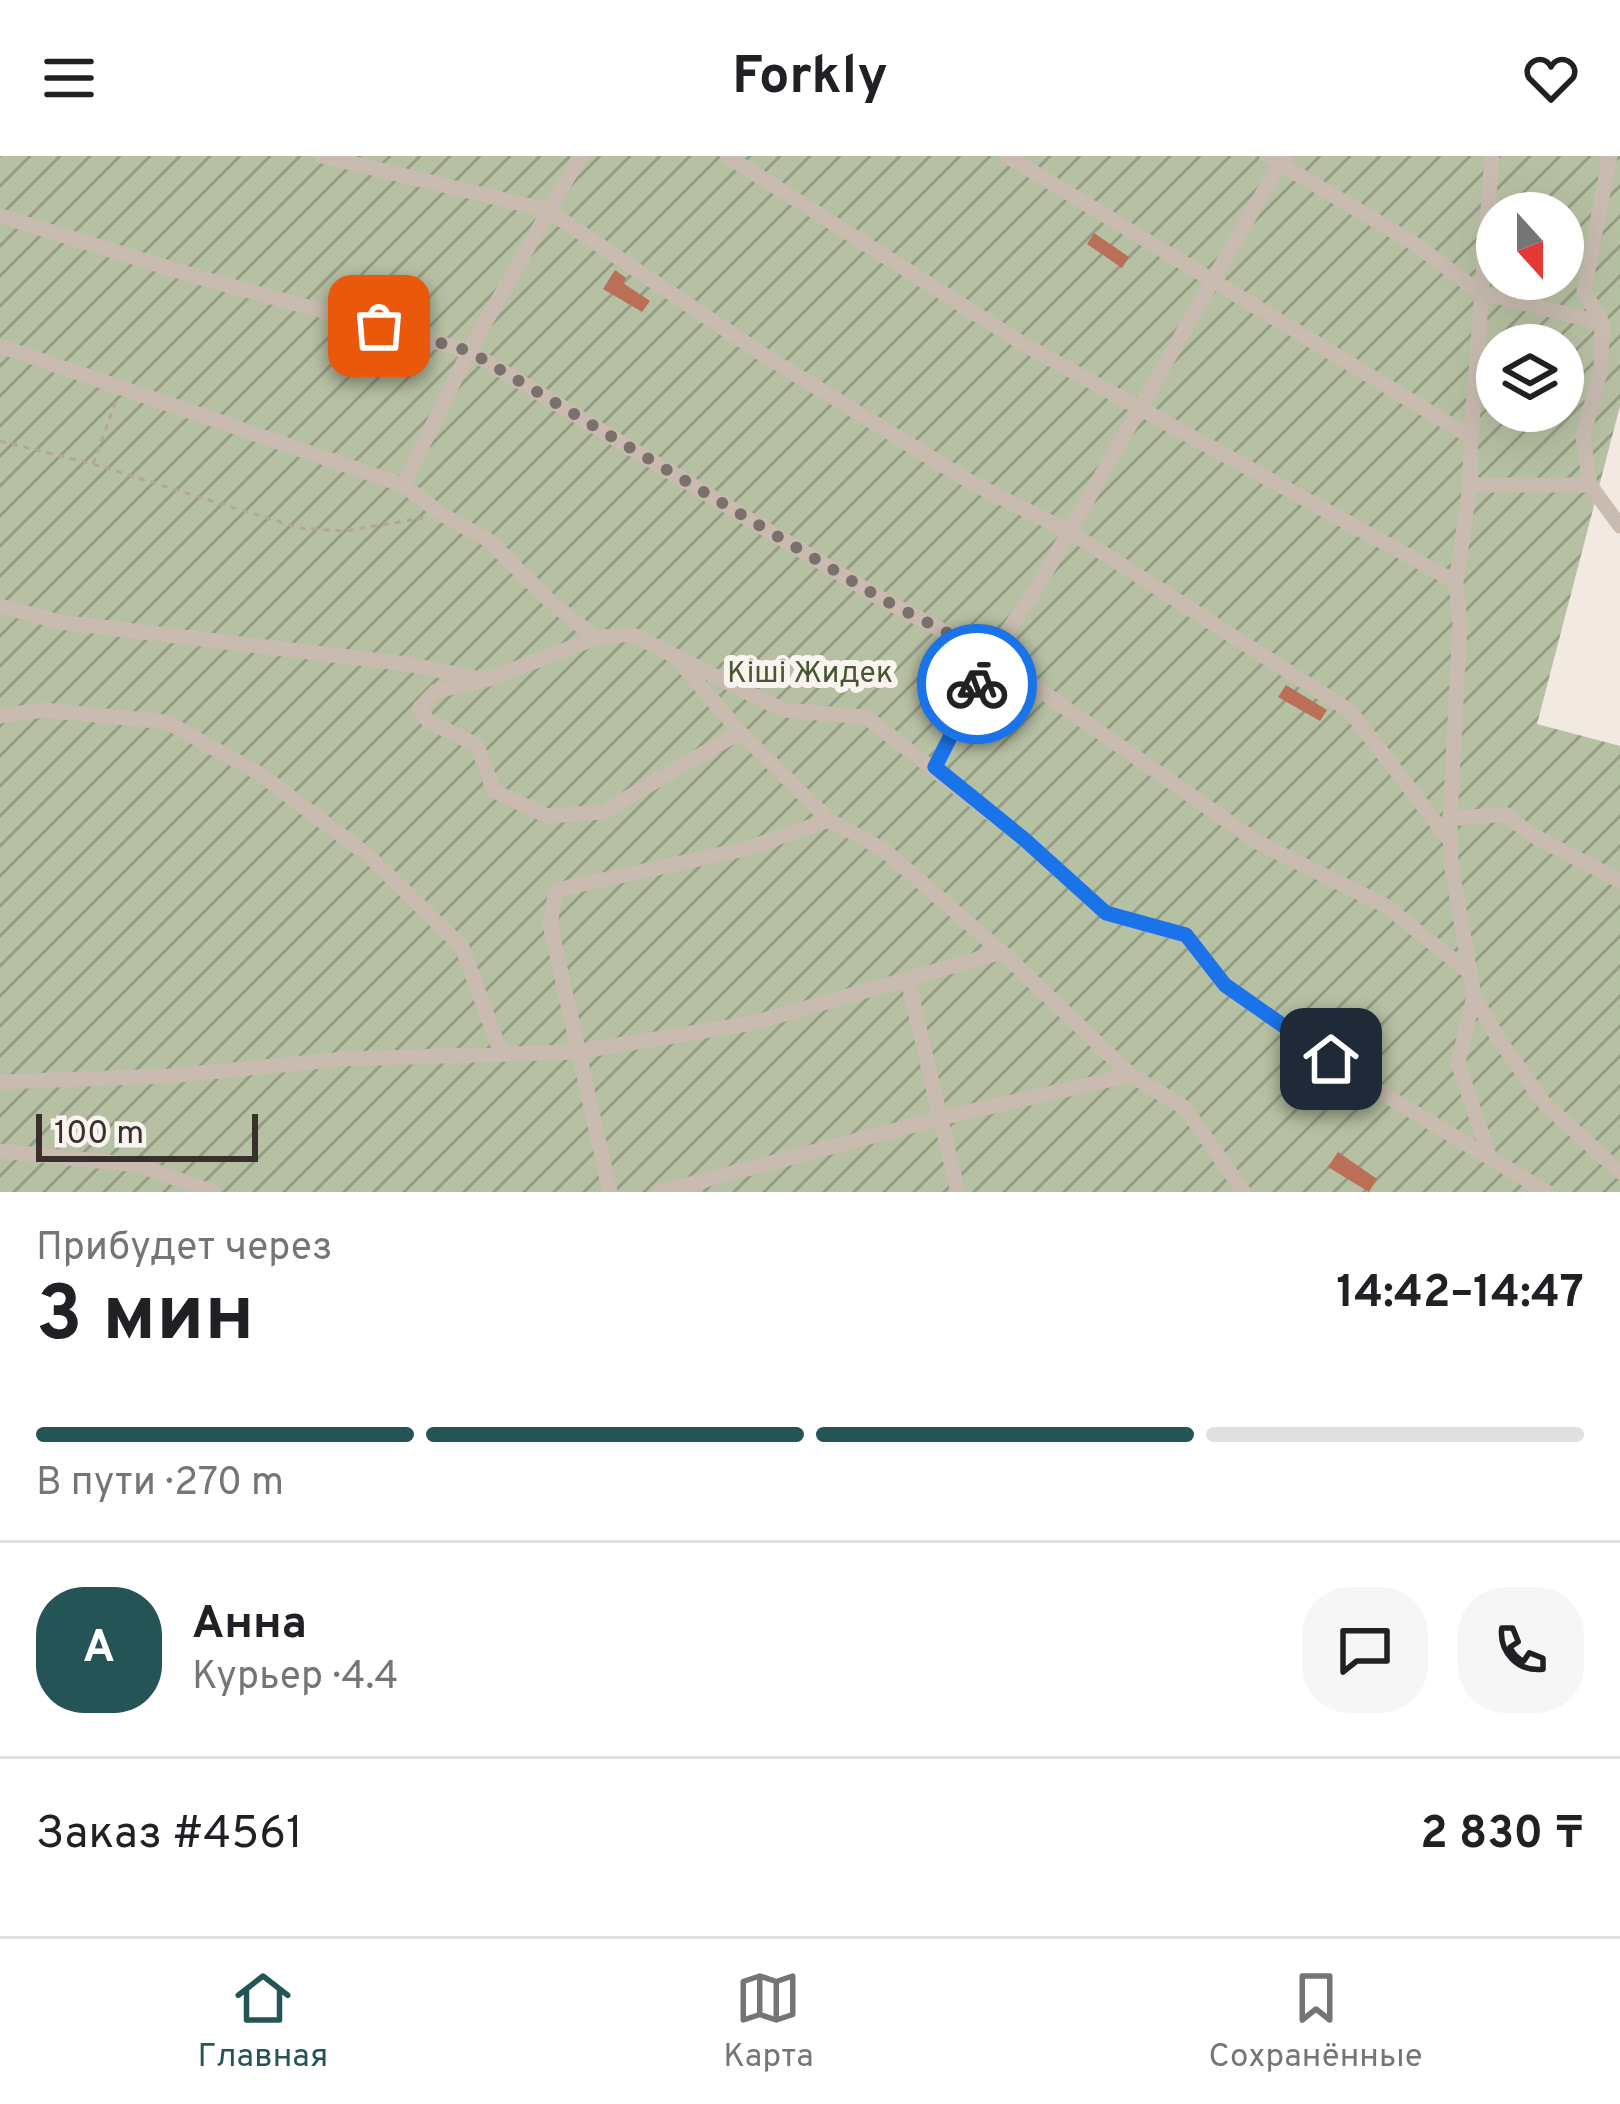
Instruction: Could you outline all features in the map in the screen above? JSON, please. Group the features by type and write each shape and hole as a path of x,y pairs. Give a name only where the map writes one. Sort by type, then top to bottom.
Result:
{"street":[{"path":"322,156 547,211 756,350 972,483 1070,532 1351,711 1451,842"},
{"path":"403,484 469,351 580,156"},
{"path":"727,156 1025,345 1456,582"},
{"path":"1007,156 1471,436"},
{"path":"1489,192 1492,156"},
{"path":"1610,156 1584,291 1602,323 1601,368 1583,437 1590,485 1620,526"},
{"path":"935,767 992,656 1214,284 1277,159 1415,244 1476,290"},
{"path":"0,216 198,277 469,351 882,599 992,656 1259,843 1386,906 1470,973"},
{"path":"1479,300 1469,485 1456,582 1460,624 1450,819 1470,973 1474,996 1498,1038 1545,1104 1620,1172"},
{"path":"1511,300 1602,323"},
{"path":"0,346 403,484 442,515 488,540 596,638"},
{"path":"1469,485 1590,485"},
{"path":"0,606 60,622 407,664 486,680"},
{"path":"740,732 603,812 547,815 494,791 477,745 428,721 420,708 436,691 486,680 596,638 631,634 783,710 866,716 1024,839 1106,913 1186,935 1225,985 1367,1084 1547,1192"},
{"path":"673,655 740,732 829,820 884,850 1002,952 1131,1075 1185,1108 1244,1192"},
{"path":"0,716 43,710 167,722 260,774 370,857 462,947 501,1053"},
{"path":"1450,819 1505,814 1532,835 1620,881"},
{"path":"610,1192 550,924 556,890 745,849 829,820"},
{"path":"0,1082 169,1076 344,1059 576,1052 753,1023 1002,952"},
{"path":"908,981 958,1192"},
{"path":"1474,996 1457,1063 1490,1159"},
{"path":"660,1192 940,1118 1131,1075"},
{"path":"0,1151 138,1165 213,1192"}],"path":[{"path":"93,464 121,388"},
{"path":"0,441 93,464 298,528 344,531 442,515"}],"green space":[{"name":"Кіші Жидек","path":"0,156 1620,156 1620,406 1537,724 1620,746 1620,1192 0,1192"}],"building":[{"path":"1094,233 1129,257 1122,268 1087,244"},
{"path":"615,270 626,278 623,283 650,301 642,312 603,289"},
{"path":"1286,685 1327,710 1320,721 1278,697"},
{"path":"1338,1152 1377,1179 1369,1192 1328,1167"}],"way so far":[{"path":"379,326 469,351 882,599 992,656 977,684"}],"route":[{"path":"977,684 935,767 1106,913 1186,935 1225,985 1331,1059"}]}
